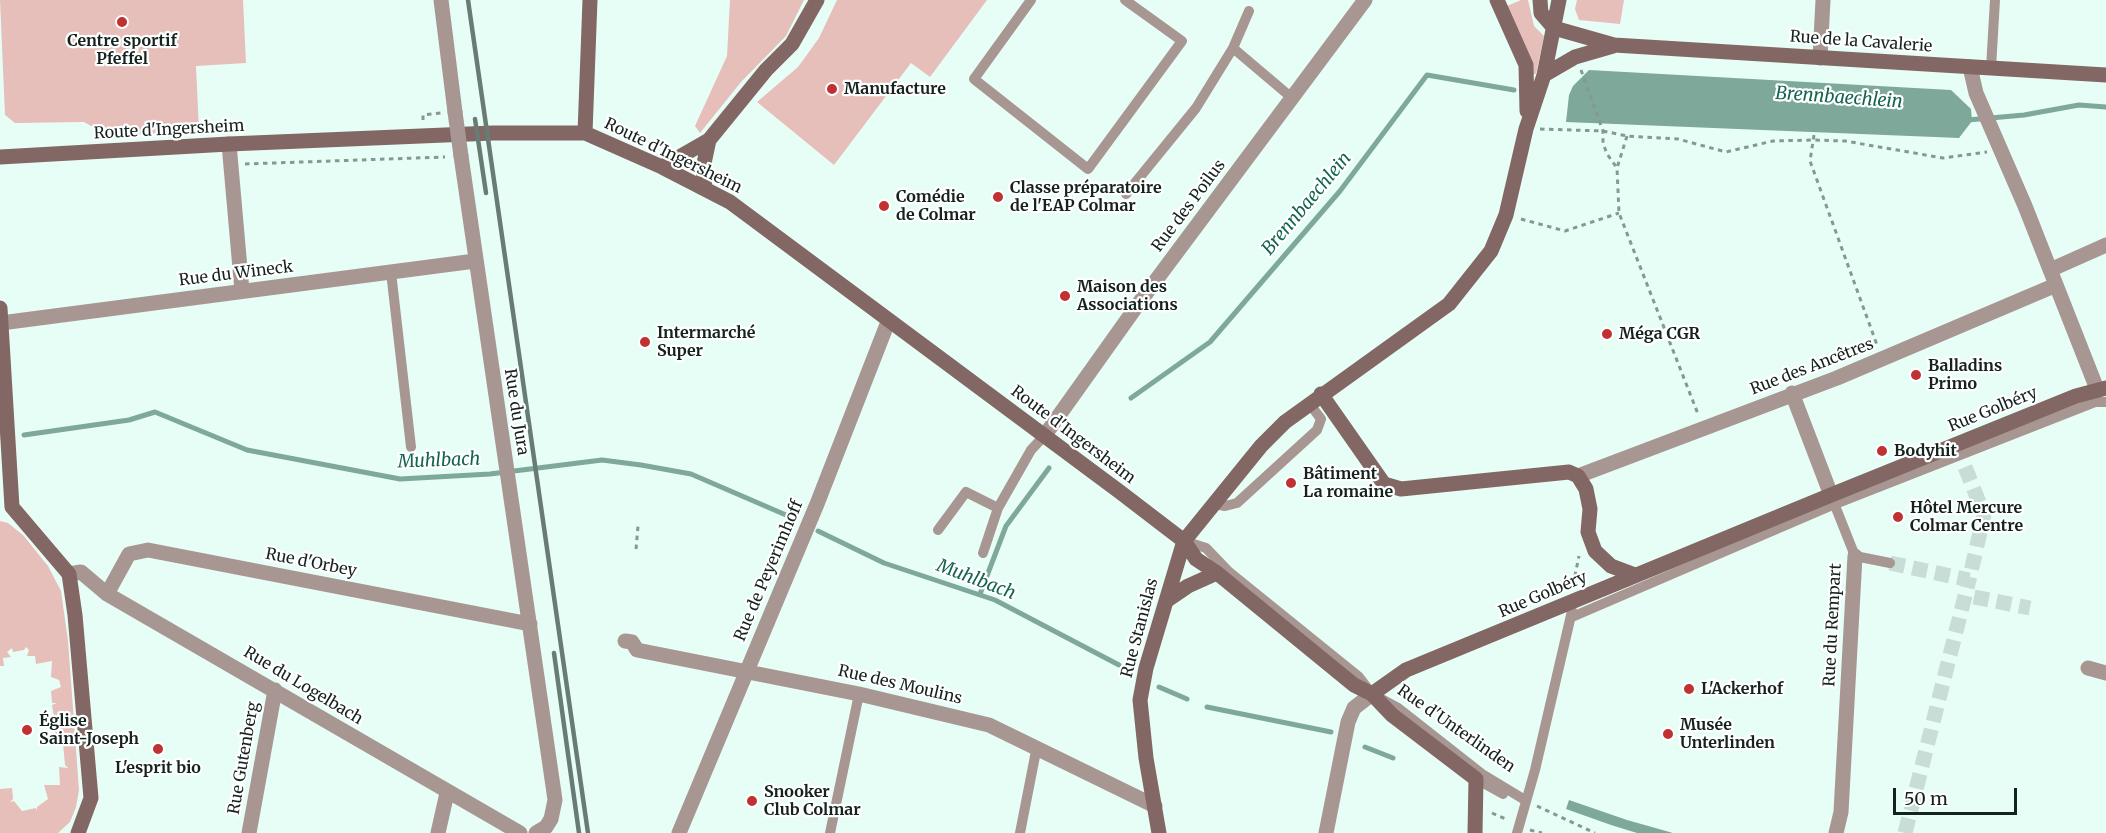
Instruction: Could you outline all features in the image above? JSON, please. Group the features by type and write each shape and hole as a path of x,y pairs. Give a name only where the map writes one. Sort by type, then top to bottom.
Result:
{"main road":[{"path":"585,133 590,0"},
{"path":"662,167 709,140 766,70 792,44 817,0"},
{"path":"1497,0 1526,65 1526,129"},
{"path":"1540,0 1541,13 1554,27"},
{"path":"1184,541 1261,446 1285,422 1449,304 1491,251 1506,216 1526,129 1544,75 1559,0"},
{"name":"Rue de la Cavalerie","path":"1554,27 1614,45 2106,75"},
{"name":"Rue de la Cavalerie","path":"1544,75 1575,57 1614,45"},
{"name":"Route d'Ingersheim","path":"0,157 230,144 493,133 585,133 662,167 730,202 1184,541 1196,559 1217,573 1354,685 1372,694"},
{"path":"705,189 703,168 709,140"},
{"path":"0,315 6,507 69,574 91,785 91,798 78,833"},
{"name":"Rue Golbéry","path":"1372,694 1406,670 1493,636 1572,609 1635,576 2101,395"},
{"path":"1315,399 1384,484 1401,489 1569,472 1578,476 1586,489 1590,509 1588,532 1595,551 1611,566 1635,576"},
{"name":"Rue Stanislas","path":"1159,833 1144,748 1140,700 1146,668 1184,541"},
{"path":"1166,601 1188,586 1217,573"},
{"name":"Rue d'Unterlinden","path":"1372,694 1392,716 1476,779"},
{"path":"1475,833 1476,779"}],"street":[{"name":"Rue du Jura","path":"441,0 475,261 555,800 552,819 542,830"},
{"name":"Rue des Poilus","path":"1045,435 1365,0"},
{"path":"1820,58 1824,0"},
{"path":"1970,67 1976,93 2101,395"},
{"path":"230,144 242,291"},
{"path":"2050,270 2106,245"},
{"name":"Rue du Wineck","path":"0,315 242,291 475,261"},
{"name":"Rue des Ancêtres","path":"1578,476 1882,359 2056,285"},
{"name":"Rue de Peyerimhoff","path":"679,833 817,504 888,322"},
{"name":"Rue du Rempart","path":"1792,393 1833,500"},
{"name":"Rue d'Orbey","path":"107,594 129,554 148,550 530,624"},
{"name":"Rue du Rempart","path":"1836,833 1841,812 1855,556"},
{"name":"Rue du Logelbach","path":"69,574 81,572 107,594 275,690 447,793 520,833"},
{"name":"Rue des Moulins","path":"625,641 632,642 637,651 746,670 989,725 1037,746 1155,806"},
{"path":"2088,668 2106,673"},
{"name":"Rue Gutenberg","path":"249,833 275,690"},
{"path":"1326,833 1348,722 1354,708 1372,694"},
{"path":"438,833 447,793"}],"lane":[{"path":"1031,0 974,79 1088,170 1182,41 1125,0"},
{"path":"1991,68 1995,0"},
{"path":"1126,194 1196,108 1233,48 1249,11"},
{"path":"1233,48 1292,98"},
{"path":"391,272 411,447"},
{"path":"1214,504 1225,506 1237,503 1317,430 1321,419 1315,399"},
{"path":"983,553 998,508 1031,450 1045,435"},
{"path":"938,530 966,492 998,508"},
{"name":"Rue du Rempart","path":"1833,500 1855,556"},
{"name":"Rue Golbéry","path":"1572,609 1833,500"},
{"name":"Route d'Ingersheim","path":"1184,541 1206,548 1229,572 1359,677 1372,694"},
{"path":"1855,556 1890,563"},
{"path":"1518,829 1572,609"},
{"path":"830,833 859,694"},
{"name":"Rue d'Unterlinden","path":"1372,694 1398,708 1482,774 1526,800"},
{"path":"1020,833 1037,746"},
{"name":"Rue d'Unterlinden","path":"1476,779 1515,801 1526,800"}],"path":[{"path":"1580,68 1604,131 1603,143 1617,168"},
{"path":"1526,129 1604,131 1628,136 1678,139 1726,152 1773,141 1813,137 1943,158 1998,144"},
{"path":"1628,136 1617,168 1619,213 1703,427"},
{"path":"1813,137 1810,161 1878,350"},
{"path":"231,164 461,156"},
{"path":"1506,216 1565,231 1619,213"},
{"path":"636,549 638,526"},
{"path":"1526,800 1595,833"},
{"path":"1476,809 1518,829 1542,833"}],"shaded area":[{"path":"0,0 243,0 246,63 196,66 199,131 118,136 107,135 84,122 15,123 5,115"},
{"path":"730,0 804,0 786,36 741,82 700,133 695,126 727,56"},
{"name":"Manufacture","path":"837,0 987,0 930,77 911,63 834,165 757,102 798,67 819,38"},
{"path":"1521,0 1528,0 1534,26 1544,36 1536,74 1532,74 1507,6"},
{"path":"1577,0 1624,0 1620,24 1579,20 1575,9"},
{"path":"0,521 8,523 23,535 48,566 61,591 68,641 79,790 70,822 58,833 0,833 0,789 12,788 13,799 10,802 14,801 22,811 36,808 37,811 37,807 48,799 44,785 60,785 59,767 68,768 65,765 63,744 66,740 55,743 55,731 59,730 54,730 53,718 58,717 54,717 52,705 57,703 52,703 51,691 61,687 59,680 51,677 52,661 36,664 35,656 27,656 29,650 26,647 24,650 13,652 12,648 7,652 11,657 3,658 4,666 0,666"}],"water":[{"path":"1589,70 1951,90 1971,109 1972,121 1959,138 1566,122 1569,95 1573,86"},
{"path":"1569,800 1673,833 1637,833 1611,825 1566,809"}],"waterway":[{"name":"Brennbaechlein","path":"1131,398 1210,342 1340,191 1427,75 1514,90"},
{"name":"Brennbaechlein","path":"1968,120 2024,115 2079,105 2106,107"},
{"name":"Muhlbach","path":"24,435 129,420 155,412 247,450 400,479 490,474 602,460 691,474 786,515"},
{"name":"Brennbaechlein","path":"980,594 1006,526 1049,468"},
{"name":"Muhlbach","path":"818,531 884,563 995,600 1119,665"},
{"name":"Muhlbach","path":"1159,687 1187,699"},
{"name":"Muhlbach","path":"1207,707 1331,732"},
{"name":"Muhlbach","path":"1365,747 1393,758"}],"tunnel":[{"path":"1890,563 1969,580 1984,515 1965,467"},
{"path":"1905,833 1969,580"},
{"path":"1974,597 2030,608"}],"railway":[{"path":"468,0 588,833"},
{"path":"475,119 486,193"},
{"path":"554,653 579,833"}],"place":[{"name":"Centre sportif Pfeffel","path":"122,22"},
{"name":"Manufacture","path":"832,89"},
{"name":"Classe préparatoire de l'EAP Colmar","path":"998,197"},
{"name":"Comédie de Colmar","path":"884,206"},
{"name":"Maison des Associations","path":"1065,296"},
{"name":"Méga CGR","path":"1607,334"},
{"name":"Intermarché Super","path":"645,342"},
{"name":"Balladins Primo","path":"1916,375"},
{"name":"Bodyhit","path":"1882,451"},
{"name":"Bâtiment La romaine","path":"1291,483"},
{"name":"Hôtel Mercure Colmar Centre","path":"1898,517"},
{"name":"L'Ackerhof","path":"1689,689"},
{"name":"Église Saint-Joseph","path":"27,730"},
{"name":"Musée Unterlinden","path":"1668,734"},
{"name":"L'esprit bio","path":"158,749"},
{"name":"Snooker Club Colmar","path":"752,801"}]}
